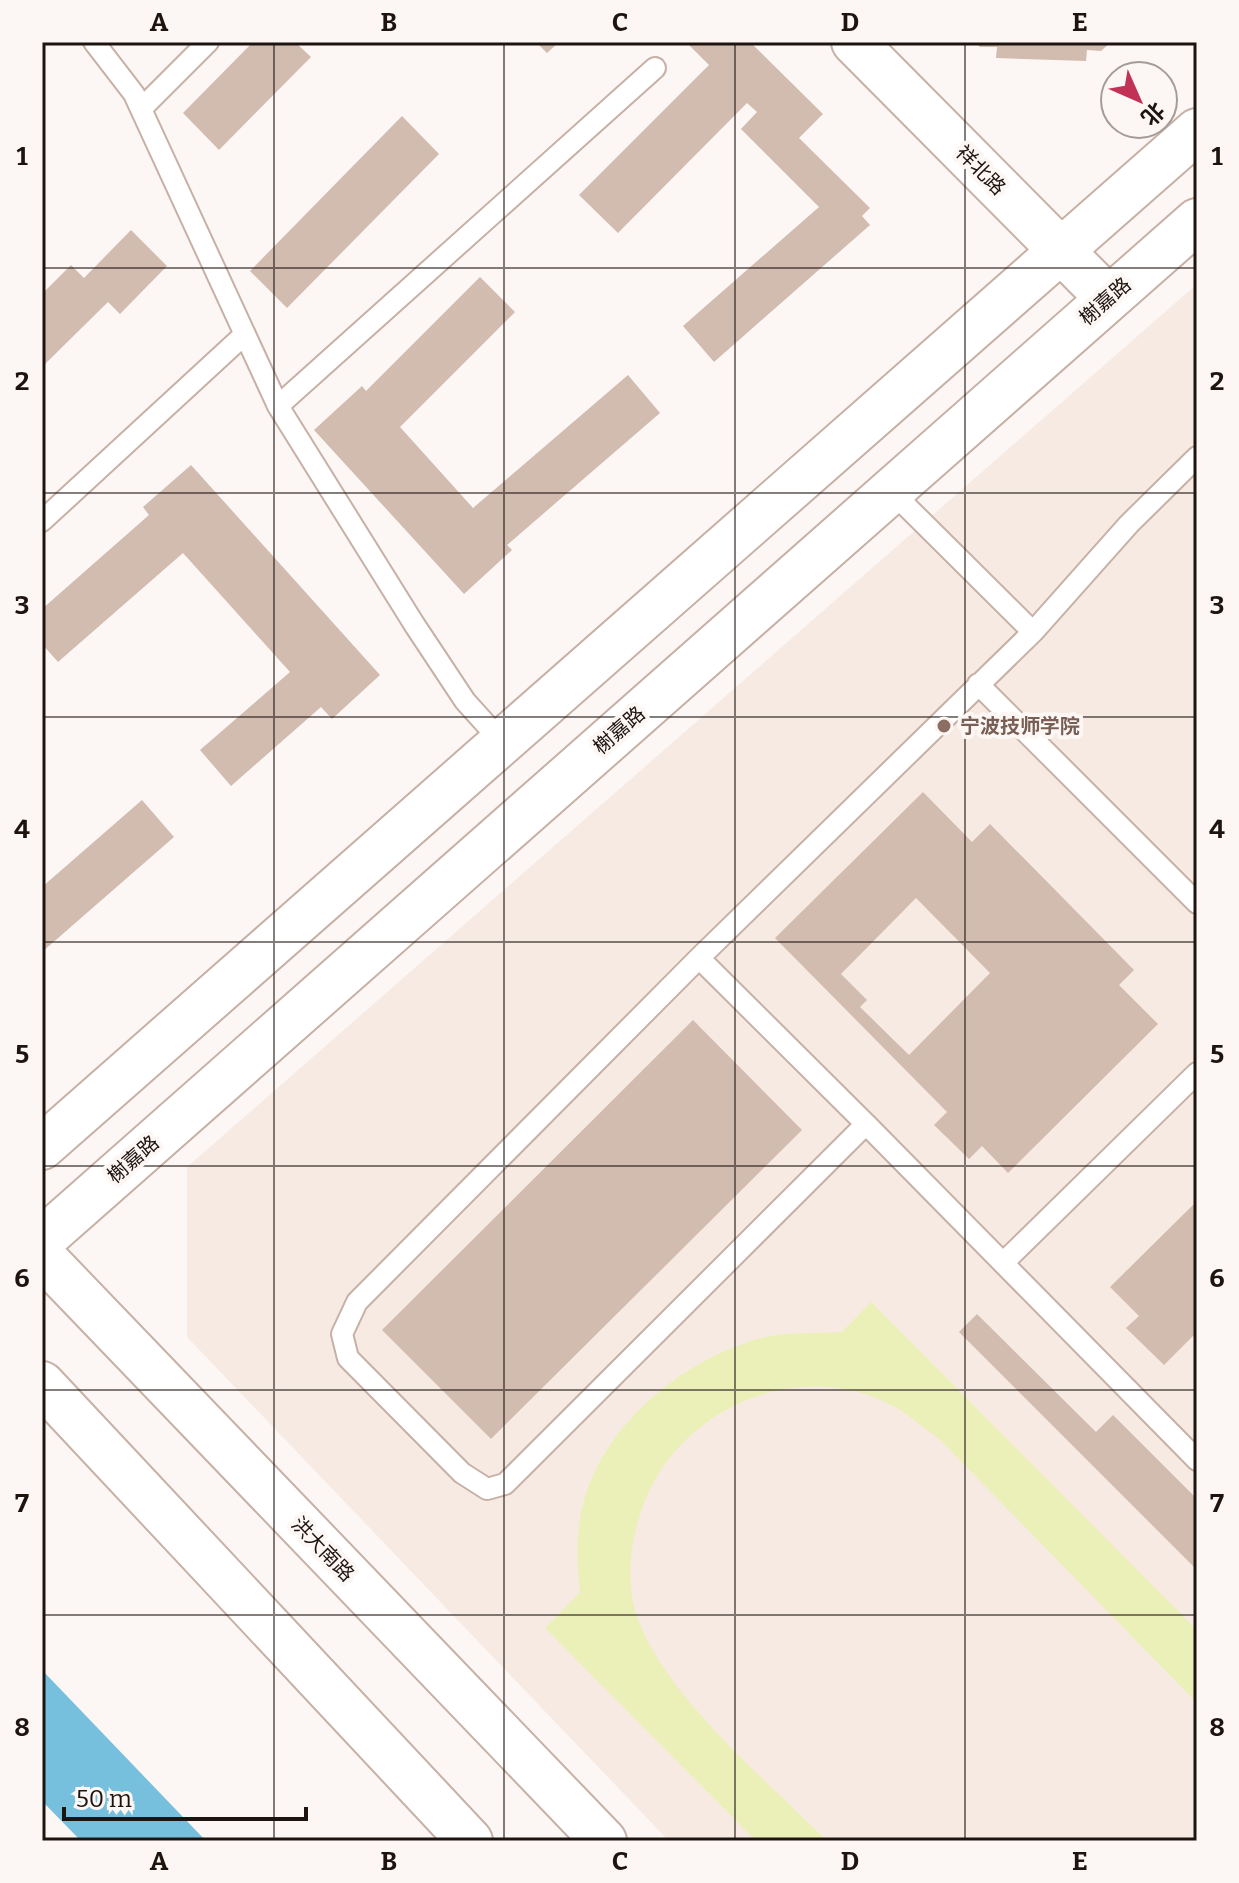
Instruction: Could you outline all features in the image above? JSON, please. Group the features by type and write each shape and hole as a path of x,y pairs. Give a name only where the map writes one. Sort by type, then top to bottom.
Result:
{"main road":[{"name":"祥北路","path":"854,42 1108,298"},
{"path":"42,1147 1197,131"},
{"name":"榭嘉路","path":"42,1240 1197,221"},
{"name":"洪大南路","path":"42,1256 604,1841"},
{"path":"42,1384 470,1841"}],"lane":[{"path":"94,42 134,94 278,406 465,701 502,742"},
{"path":"141,109 208,42"},
{"path":"278,406 655,68"},
{"path":"42,521 244,335"},
{"path":"866,1124 505,1484 487,1489 462,1473 348,1358 342,1334 357,1302 699,958 1033,632 1129,524 1197,457"},
{"path":"890,490 1033,632"},
{"path":"978,684 1197,903"},
{"path":"699,958 1197,1460"},
{"path":"1003,1263 1197,1073"}],"shaded area":[{"name":"宁波技师学院","path":"1197,284 1197,1841 669,1841 187,1337 187,1167"}],"green space":[{"path":"871,1302 1197,1630 1197,1703 939,1439 901,1411 858,1392 820,1387 782,1390 745,1401 712,1419 682,1443 659,1474 638,1521 630,1572 635,1610 648,1641 667,1672 690,1703 746,1763 827,1841 756,1841 545,1628 580,1592 578,1537 588,1487 602,1458 621,1430 644,1405 698,1365 727,1350 777,1335 842,1332"}],"water":[{"path":"42,1670 206,1841 81,1841 42,1801"}],"building":[{"path":"253,42 295,42 311,57 219,150 183,113"},
{"path":"536,42 559,42 547,53"},
{"path":"686,42 750,42 823,114 799,138 870,208 862,216 870,225 714,362 683,326 819,207 741,129 757,112 747,103 618,233 579,195 709,65"},
{"path":"975,42 1111,42 1101,51 1087,50 1086,61 996,58 997,47 980,47"},
{"path":"402,116 439,154 287,308 250,271"},
{"path":"131,230 167,266 120,314 108,302 42,367 42,294 71,265 84,278"},
{"path":"480,277 515,312 400,427 473,508 628,375 660,413 507,545 512,550 464,594 314,430 362,386 366,391"},
{"path":"191,465 380,675 332,719 321,707 231,786 200,750 290,672 183,553 58,662 42,644 42,609 149,515 143,507"},
{"path":"923,792 972,842 990,824 1134,970 1119,985 1158,1024 1008,1173 982,1146 969,1159 934,1125 947,1112 775,938","holes":["916,898 990,973 909,1055 860,1007 867,1000 841,974"]},
{"path":"142,800 174,837 42,952 42,887"},
{"path":"693,1020 802,1130 491,1439 382,1330"},
{"path":"1197,1201 1197,1332 1164,1365 1126,1328 1139,1316 1110,1287"},
{"path":"977,1314 1096,1432 1113,1415 1197,1499 1197,1570 959,1332"}],"place":[{"name":"宁波技师学院","path":"944,726"}]}
